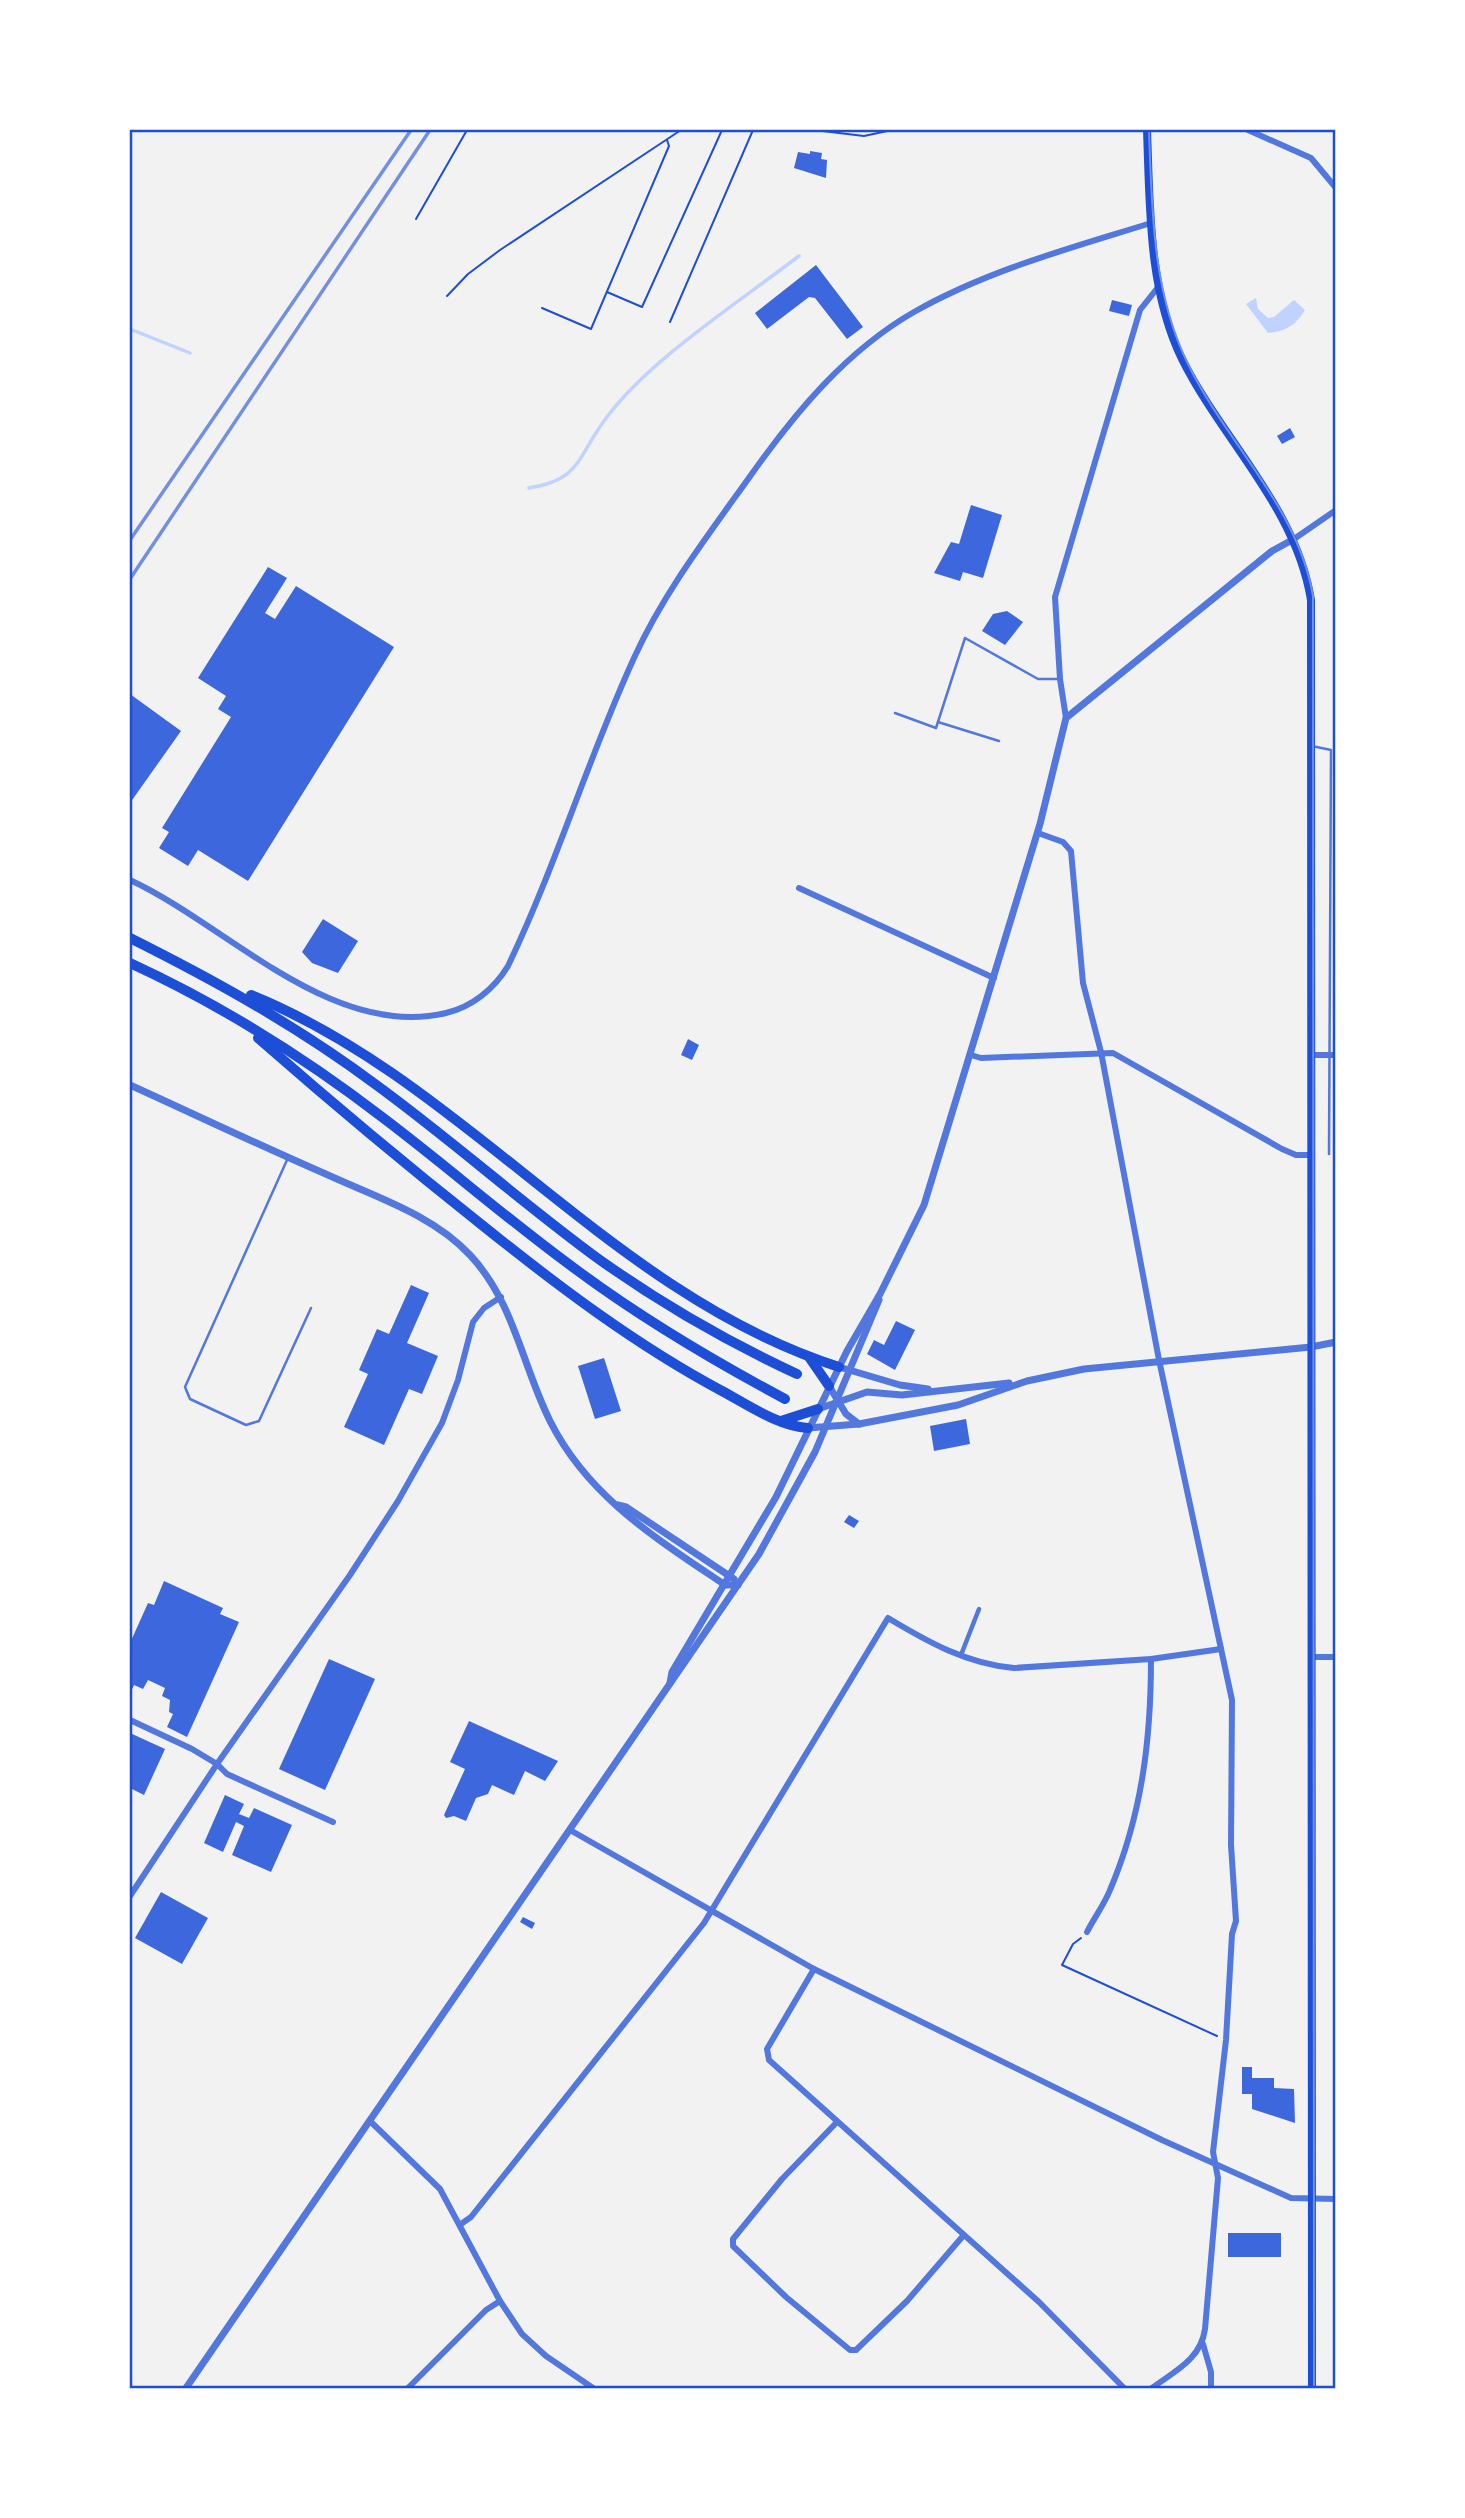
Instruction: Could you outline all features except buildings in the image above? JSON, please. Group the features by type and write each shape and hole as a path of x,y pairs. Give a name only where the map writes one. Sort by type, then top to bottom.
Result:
{"highway":[{"path":"130,938 216,981 291,1026 376,1084 602,1261 728,1341 797,1374"},
{"path":"130,962 237,1019 353,1096 573,1268 687,1345 785,1399"},
{"path":"216,981 289,1010 344,1043 433,1103 531,1182 641,1264 737,1322 809,1357 845,1368"},
{"path":"237,1019 414,1172 539,1271 669,1361 793,1427 808,1428"},
{"path":"809,1357 829,1386"},
{"path":"781,1421 818,1409"}],"main road":[{"path":"1147,130 1151,223 1159,286 1182,357 1294,539 1305,565 1311,600 1312,2389"}],"street":[{"path":"1248,130 1311,158 1335,187"},
{"path":"130,880 176,904 306,987 353,1007 396,1017 422,1017 457,1010 476,1000 496,983 514,954 597,743 655,617 686,568 794,417 858,354 914,312 1012,268 1151,223"},
{"path":"186,2389 670,1683 678,1676 759,1554 826,1428 837,1401 845,1368 932,1185 1038,833 1066,718 1060,680 1055,597 1140,310 1159,286"},
{"path":"1066,718 1272,551 1335,510"},
{"path":"1038,833 1063,842 1071,851 1083,983 1101,1052 1160,1360 1232,1700 1231,1845 1236,1921 1213,2152 1217,2166 1203,2344 1210,2372 1210,2389"},
{"path":"799,888 994,978"},
{"path":"971,1055 981,1058 1113,1053 1282,1149 1296,1155 1311,1155"},
{"path":"1311,1055 1332,1055"},
{"path":"130,1085 390,1203 446,1234 473,1258 500,1297 549,1419 564,1447 589,1479 618,1505 626,1507 731,1575 738,1585"},
{"path":"670,1683 672,1672 775,1496 829,1386 845,1368 880,1294"},
{"path":"130,1896 217,1764 350,1575 398,1501 442,1423 458,1380 472,1322 484,1308 500,1297"},
{"path":"818,1409 867,1392 902,1395 946,1391 1027,1381 1084,1369 1311,1347 1335,1342"},
{"path":"845,1368 900,1385 946,1391"},
{"path":"808,1428 859,1424 958,1405 1027,1381"},
{"path":"829,1386 846,1414 859,1424"},
{"path":"618,1505 620,1513 654,1539 725,1585 738,1585"},
{"path":"960,1656 979,1609"},
{"path":"461,2224 471,2217 511,2168 711,1910 888,1618 923,1639 960,1656 995,1666 1014,1668 1151,1659 1221,1648"},
{"path":"1311,1657 1335,1657"},
{"path":"1087,1933 1120,1867 1139,1803 1150,1738 1151,1659"},
{"path":"130,1720 192,1749 217,1764 227,1774 333,1822"},
{"path":"570,1830 814,1969 1217,2166 1291,2198 1335,2199"},
{"path":"814,1969 766,2055 1056,2319 1124,2389"},
{"path":"370,2121 429,2176 461,2224 500,2301 523,2334 539,2350 593,2389"},
{"path":"837,2122 782,2179 733,2239 733,2246 786,2297 850,2350 856,2350 907,2301 962,2236"},
{"path":"411,2388 486,2310 500,2301"},
{"path":"1152,2389 1194,2357 1203,2344"}],"lane":[{"path":"895,713 936,728 965,638 1038,679 1060,680"},
{"path":"938,722 999,741"},
{"path":"1312,746 1331,750 1329,1004 1332,1055 1329,1154"},
{"path":"1329,1004 1335,1005"},
{"path":"288,1157 185,1387 190,1399 246,1425 259,1421 311,1308"}],"path":[{"path":"416,219 467,130"},
{"path":"447,296 468,274 500,250 681,130"},
{"path":"607,292 642,307 722,130"},
{"path":"670,322 753,130"},
{"path":"814,130 878,135 892,130"},
{"path":"843,134 844,130"},
{"path":"542,308 591,329 668,146 666,139"},
{"path":"1087,1933 1073,1944 1062,1965 1226,2040"}],"water":[{"path":"1256,298 1258,309 1268,318 1274,317 1294,300 1305,310 1289,327 1268,333 1246,304"}],"waterway":[{"path":"529,488 546,484 568,473 604,421 644,376 695,333 799,256"},
{"path":"130,329 190,353"}],"tram line":[{"path":"1149,130 1156,249 1167,308 1176,336 1204,393 1260,477 1293,533 1313,596 1314,2388"}],"railway":[{"path":"130,540 411,130"},
{"path":"130,579 430,130"}]}
